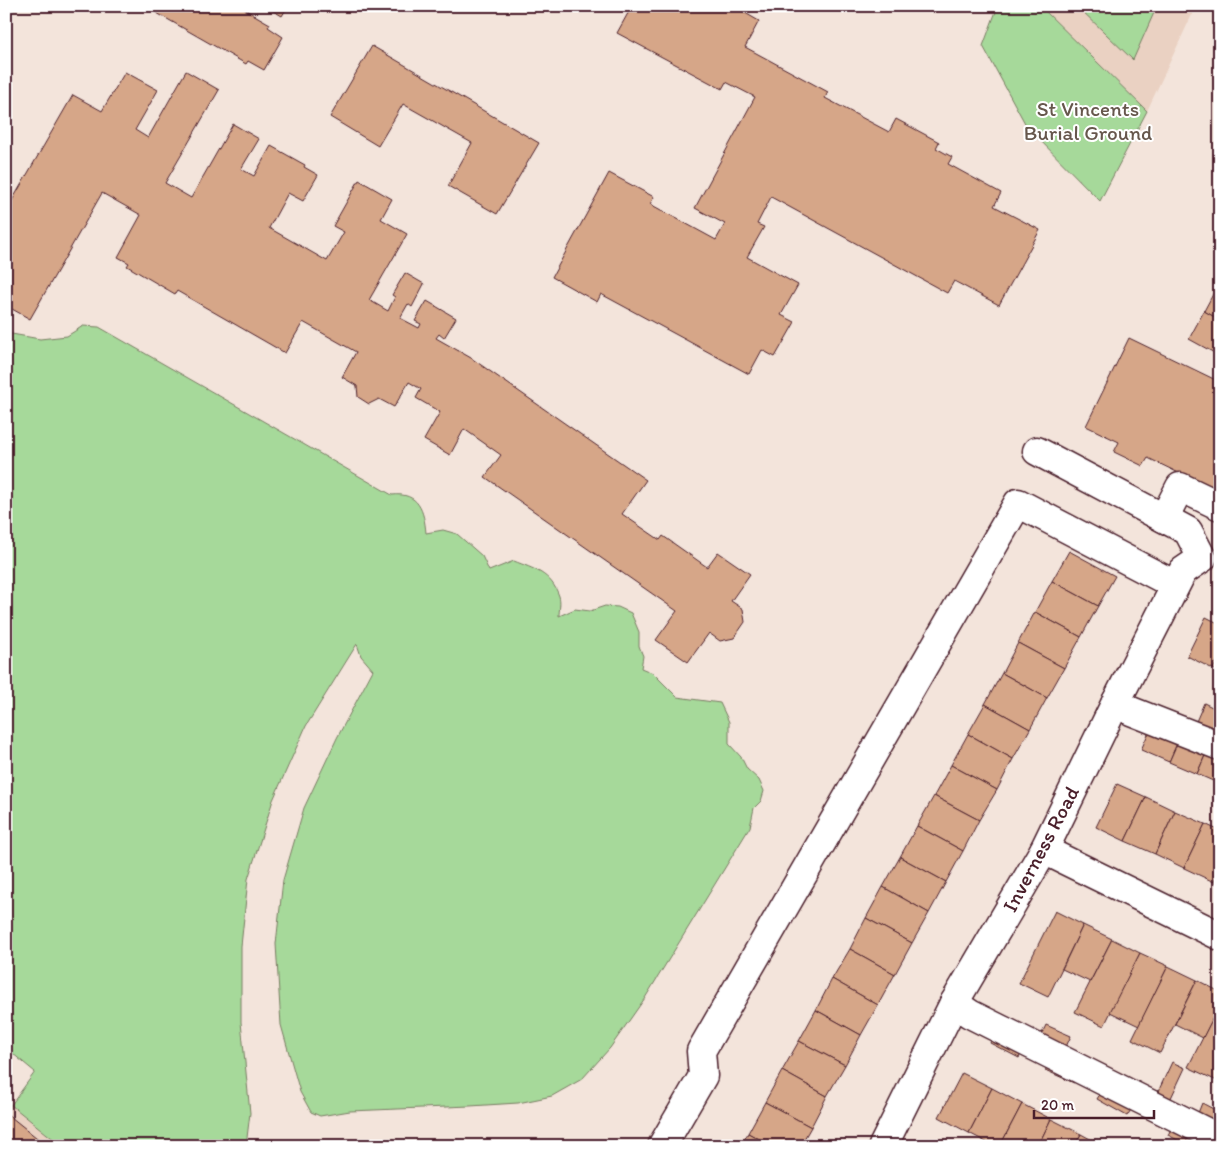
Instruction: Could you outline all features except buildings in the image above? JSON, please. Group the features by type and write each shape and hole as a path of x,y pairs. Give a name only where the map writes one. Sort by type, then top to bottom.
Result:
{"street":[{"path":"1037,451 1188,531 1211,561"},
{"path":"1164,518 1180,487 1220,506"},
{"path":"662,1146 703,1076 702,1051 1018,503 1175,585"},
{"name":"Inverness Road","path":"883,1146 954,1003 1044,850 1175,585 1183,571 1211,561"},
{"path":"1116,702 1131,711 1220,746"},
{"path":"1044,850 1220,936"},
{"path":"954,1003 970,1014 1220,1139"}],"shaded area":[{"path":"1040,6 1196,6 1147,111"},
{"path":"11,1105 62,1146 6,1146 6,1107"}],"green space":[{"name":"St Vincents Burial Ground","path":"998,6 1040,6 1147,111 1100,201 1027,127 983,46"},
{"path":"1077,6 1157,6 1133,60"},
{"path":"83,326 99,327 392,495 401,495 414,500 424,517 426,533 443,530 457,534 482,556 489,571 514,561 541,573 556,588 560,603 559,616 575,609 590,611 605,606 618,607 631,613 639,632 639,646 643,656 641,668 653,673 677,697 720,703 729,722 729,744 741,757 747,769 759,780 764,791 761,801 754,808 750,827 645,998 610,1048 582,1079 552,1096 518,1103 350,1111 320,1116 311,1112 300,1092 281,1025 276,944 283,880 304,808 337,738 373,670 361,656 357,644 306,726 273,800 248,879 241,946 241,1022 250,1113 246,1146 62,1146 11,1105 35,1072 6,1048 6,333 40,339 67,336"}]}
